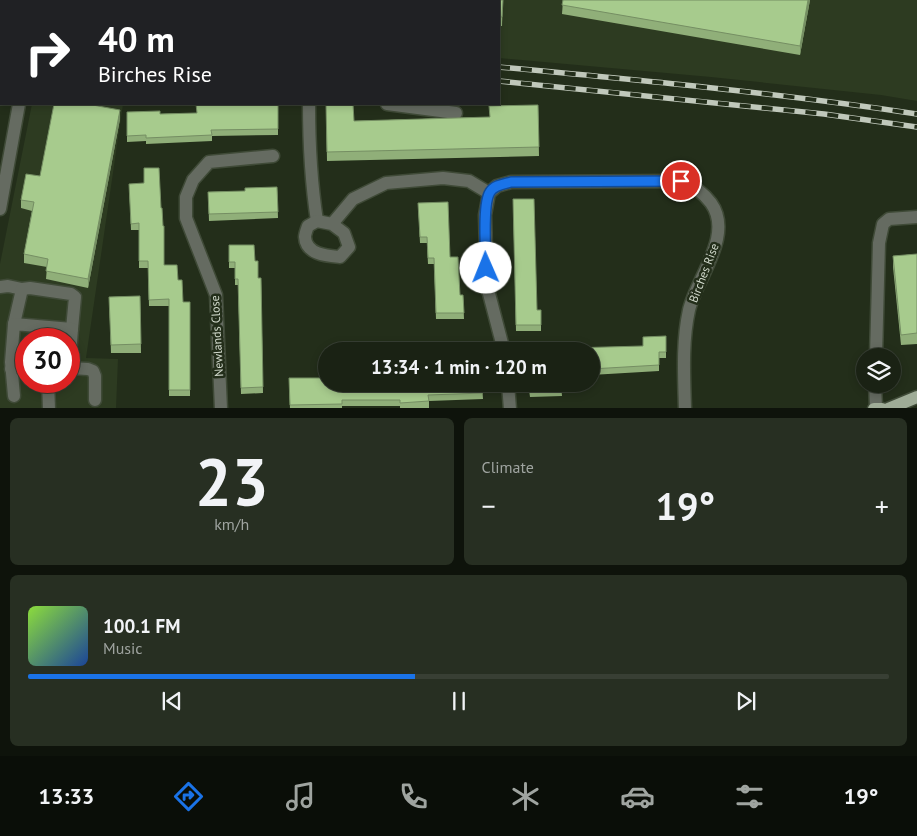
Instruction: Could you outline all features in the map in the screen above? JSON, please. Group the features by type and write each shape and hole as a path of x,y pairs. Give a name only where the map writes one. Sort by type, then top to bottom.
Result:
{"main road":[{"path":"880,408 917,397"}],"street":[{"path":"0,209 19,105"},
{"path":"309,105 309,143 317,221"},
{"path":"395,105 456,113"},
{"name":"Newlands Close","path":"221,408 216,295 186,218 186,197 193,180 209,162 273,156"},
{"path":"332,224 353,199 386,183 443,178 469,181 489,193 485,215 487,286 502,342"},
{"name":"Birches Rise","path":"489,193 497,186 511,182 681,181 692,185 704,194 716,210 719,221 717,242 690,309 683,358 685,408"},
{"path":"876,348 879,243 883,224 889,218 917,217"},
{"path":"317,221 332,224 344,233 349,248 340,257 320,255 309,248 305,237 308,226 317,221"},
{"path":"0,287 30,288 71,294 75,297 72,328"},
{"path":"14,396 11,353 14,324 22,289"},
{"path":"14,324 60,328"},
{"path":"80,369 93,371 95,376 95,400"},
{"path":"509,392 510,408"},
{"path":"48,393 49,408"},
{"path":"877,393 880,408"}],"shaded area":[{"path":"500,0 917,0 917,101 881,95 711,77 500,58"},
{"path":"32,105 123,105 86,358 118,359 116,408 0,408 0,264"}],"building":[{"path":"500,0 503,0 502,17 500,17"},
{"path":"563,0 808,0 800,46 562,5"},
{"path":"54,105 92,105 120,110 88,279 46,271 48,259 24,254 34,202 21,200 26,174 40,176"},
{"path":"196,105 278,105 278,129 211,130 212,135 146,138 146,135 127,136 127,112 160,111 160,114 197,113"},
{"path":"326,105 353,105 354,121 490,117 489,106 538,105 539,147 327,152"},
{"path":"144,168 159,168 164,226 164,265 177,265 178,280 182,280 183,302 190,302 190,390 169,390 169,299 149,300 148,261 139,261 139,223 131,224 129,184 144,183"},
{"path":"277,187 278,212 209,214 208,192 245,191 245,188"},
{"path":"513,199 534,199 537,310 541,310 541,325 516,325"},
{"path":"448,202 450,257 458,257 460,295 463,295 464,313 436,313 434,258 428,258 427,237 420,237 418,203"},
{"path":"229,245 254,245 255,261 258,261 258,278 261,278 263,387 241,388 238,279 235,279 235,262 229,262"},
{"path":"917,254 917,333 901,335 893,256"},
{"path":"140,296 141,344 111,345 109,297"},
{"path":"666,336 666,352 659,352 659,365 600,368 600,347 643,346 643,337"},
{"path":"289,378 318,378 318,392 483,393 428,395 429,401 400,403 400,400 342,400 342,404 290,405"}],"railway":[{"path":"500,67 760,93 917,114"},
{"path":"500,81 824,114 917,127"}],"route":[{"path":"486,268 485,215 489,193 497,186 511,182 681,181"}]}
